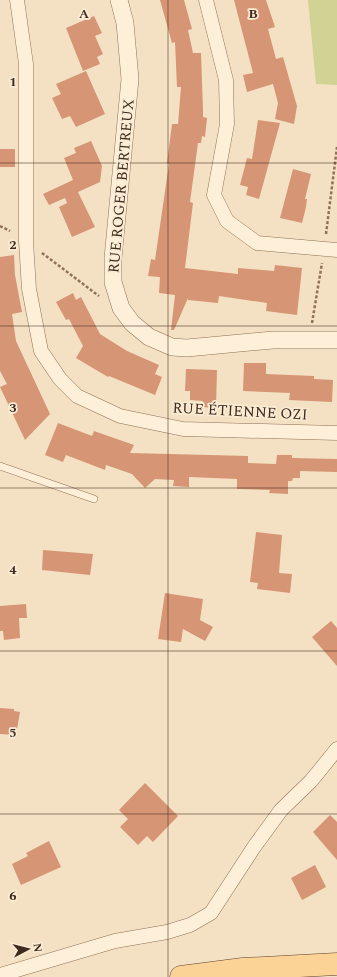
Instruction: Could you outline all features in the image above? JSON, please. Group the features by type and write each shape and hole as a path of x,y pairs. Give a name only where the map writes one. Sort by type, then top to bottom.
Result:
{"main road":[{"path":"181,977 243,969 337,964"},
{"path":"301,977 337,972"}],"street":[{"name":"RUE ÉTIENNE OZI","path":"17,0 26,64 26,241 30,289 40,351 60,378 78,396 120,416 183,429 337,433"},
{"name":"RUE ROGER BERTREUX","path":"119,0 125,23 130,79 113,258 113,282 121,308 132,323 149,337 172,347 187,348 273,340 337,340"},
{"path":"206,0 226,80 227,124 214,195 227,221 257,243 331,250"},
{"path":"0,975 115,941 173,930 190,925 211,913 254,847 281,810 311,781 337,749"}],"lane":[{"path":"0,466 94,499"}],"path":[{"path":"310,340 331,250 337,147"},
{"path":"0,226 26,241 107,301 118,301"}],"green space":[{"path":"308,0 337,0 337,85 316,84"}],"building":[{"path":"160,0 184,0 192,29 188,30 193,53 201,53 203,117 207,118 205,137 202,136 201,143 198,143 190,202 193,203 185,268 238,274 238,268 274,271 275,265 302,268 297,315 266,311 267,303 219,296 218,303 188,300 188,298 174,330 171,330 175,295 159,293 160,277 148,276 151,259 155,260 169,164 167,163 172,124 178,124 181,87 177,87 175,42 172,43"},
{"path":"234,0 266,0 275,27 268,29 276,59 283,57 297,106 294,124 275,119 278,103 273,84 247,92 243,75 253,73"},
{"path":"94,16 102,33 95,36 103,54 97,57 100,64 83,71 66,28"},
{"path":"86,71 105,114 76,127 70,116 62,119 52,98 61,94 56,84"},
{"path":"258,120 280,123 259,199 246,195 248,187 240,185 247,158 252,159"},
{"path":"91,141 102,166 100,182 78,192 95,227 72,237 59,207 67,203 65,198 49,205 43,194 73,180 64,158 76,153 74,148"},
{"path":"0,149 15,149 15,167 0,167"},
{"path":"293,169 311,174 305,199 307,199 302,223 280,218"},
{"path":"14,255 15,275 22,312 12,314 16,341 50,414 25,440 0,387 7,384 0,371 0,257"},
{"path":"73,293 76,300 81,297 100,334 127,351 159,365 155,374 162,377 155,395 109,376 108,377 76,358 83,346 69,319 66,320 56,302"},
{"path":"244,363 266,363 266,374 314,376 314,379 333,380 332,402 289,400 290,393 243,391"},
{"path":"186,369 217,370 216,408 202,407 203,401 190,400 190,391 185,391"},
{"path":"58,423 92,436 94,431 134,445 130,453 248,456 248,463 276,464 277,455 292,455 292,458 337,459 337,472 300,471 300,478 293,478 292,481 288,481 288,494 269,493 270,490 237,489 237,479 189,477 189,487 173,486 174,480 155,479 145,488 132,474 106,465 105,470 66,455 63,462 45,455"},
{"path":"256,532 282,535 279,573 292,574 290,593 257,589 258,583 250,582"},
{"path":"43,550 93,554 90,575 42,570"},
{"path":"165,593 203,599 200,620 213,627 205,641 183,629 181,642 158,639"},
{"path":"26,604 27,618 19,618 20,638 4,640 3,631 0,631 0,606"},
{"path":"331,621 337,628 337,666 312,637"},
{"path":"0,708 14,709 14,711 20,712 16,735 0,734"},
{"path":"145,783 178,816 153,842 147,836 138,845 120,827 128,819 119,810"},
{"path":"330,815 337,822 337,860 313,832"},
{"path":"49,841 61,867 21,885 12,864 28,856 26,853"},
{"path":"315,865 326,887 302,900 291,878"}]}
